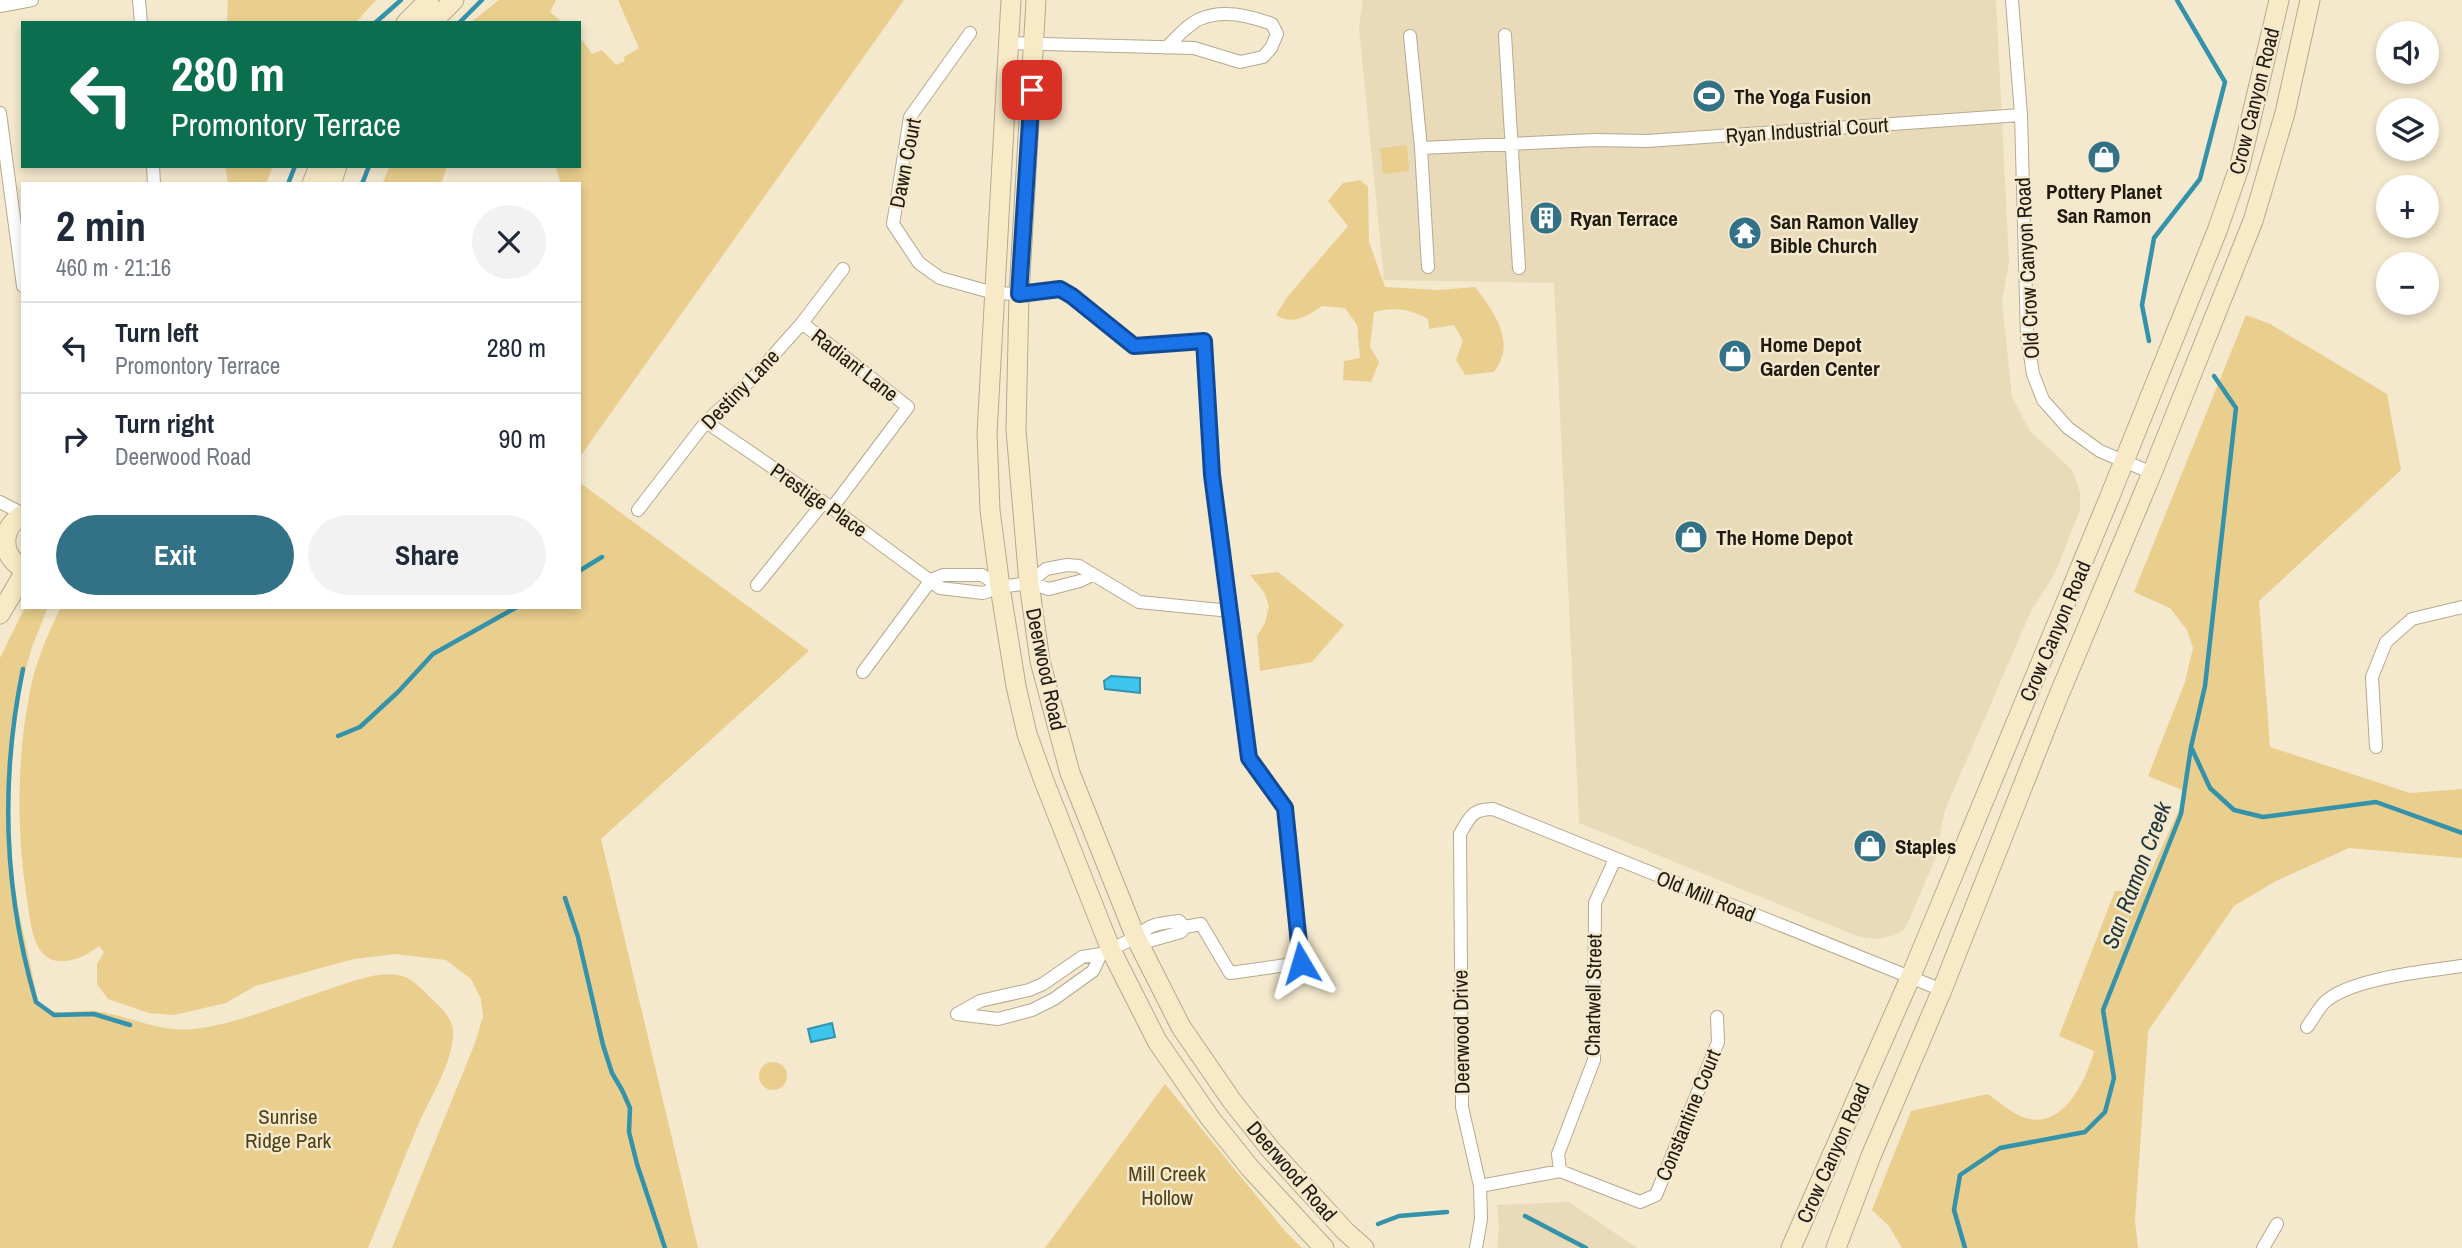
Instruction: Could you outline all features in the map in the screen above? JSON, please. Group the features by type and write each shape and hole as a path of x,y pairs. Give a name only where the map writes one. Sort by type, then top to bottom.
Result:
{"street":[{"path":"0,6 32,0"},
{"path":"139,0 141,21"},
{"path":"408,21 429,0"},
{"path":"433,21 454,0"},
{"name":"Deerwood Road","path":"1011,0 988,433 990,510 999,587 1027,734 1106,952 1157,1041 1210,1118 1258,1177 1324,1248"},
{"name":"Deerwood Road","path":"1036,0 1019,294 1016,430 1029,583 1040,661 1070,773 1138,937 1181,1027 1232,1101 1302,1185 1364,1248"},
{"name":"Old Crow Canyon Road","path":"2012,0 2021,116 2027,336 2033,374 2043,400 2067,428 2100,451 2152,473"},
{"name":"Crow Canyon Road","path":"1791,1248 1911,976 2125,461 2217,231 2240,165 2279,0"},
{"name":"Crow Canyon Road","path":"1836,1248 1871,1156 1942,990 2056,702 2152,473 2255,215 2285,113 2309,0"},
{"path":"1009,43 1035,45 1166,48 1194,48 1240,62 1263,57 1271,48 1276,34 1272,24 1253,16 1221,14 1200,19 1166,48"},
{"name":"Dawn Court","path":"970,33 910,117 893,224 919,263 940,278 994,293 1019,294 1060,289 1134,346 1204,341 1212,475 1231,611"},
{"path":"1506,35 1510,146 1519,268"},
{"path":"1410,36 1421,148 1428,267"},
{"path":"0,113 21,271"},
{"name":"Ryan Industrial Court","path":"1510,146 1594,140 1647,141 2021,116"},
{"path":"1421,148 1510,146"},
{"name":"Destiny Lane","path":"638,510 706,422 754,377 802,323 843,269"},
{"name":"Radiant Lane","path":"802,323 908,407 827,506"},
{"name":"Prestige Place","path":"706,422 931,580"},
{"path":"0,502 21,514"},
{"path":"757,585 827,506"},
{"path":"7,554 10,524 21,516"},
{"path":"1029,583 1046,569 1079,566 1139,602 1231,611 1249,758 1285,808 1301,963 1230,973 1201,925 1185,927 1181,932 1149,941 1138,937 1106,952 1082,957 1043,985 980,1001 957,1014 998,1019 1032,1010 1054,999 1093,971 1106,952"},
{"path":"863,672 931,580 943,575 982,575 999,587 1029,583 1049,589 1080,581 1091,575"},
{"path":"0,614 21,578"},
{"path":"2376,747 2372,677 2386,642 2412,619 2462,607"},
{"name":"Old Mill Road","path":"1470,816 1480,809 1493,809 1942,990"},
{"name":"Deerwood Drive","path":"1470,816 1460,834 1462,1107 1480,1186 1481,1219 1476,1248"},
{"name":"Chartwell Street","path":"1560,1171 1558,1154 1594,1060 1595,903 1615,859"},
{"path":"2307,1027 2326,1001 2347,989 2413,973 2462,966"},
{"name":"Constantine Court","path":"1560,1171 1640,1202 1656,1195 1718,1042 1717,1017"},
{"path":"1480,1186 1560,1171"},
{"path":"2263,1248 2277,1224"}],"shaded area":[{"path":"1363,0 1996,0 2009,262 2002,301 2012,397 2030,431 2072,470 2080,492 2080,510 2055,573 2031,611 1945,810 1936,857 1905,929 1892,936 1876,939 1857,936 1579,823 1554,283 1384,280 1359,28"},
{"path":"1569,1202 1637,1248 1497,1248 1497,1205"}],"green space":[{"path":"228,0 376,0 357,21 227,21"},
{"path":"499,0 556,0 550,12 561,21 473,21"},
{"path":"618,0 904,0 581,455 581,182 560,182 556,168 581,168 581,39 592,54 602,50 616,65 625,61 624,57 639,48"},
{"path":"1407,145 1409,171 1383,174 1380,148"},
{"path":"225,168 272,168 267,182 228,182"},
{"path":"389,168 446,168 442,182 383,182"},
{"path":"1360,180 1368,187 1369,242 1385,287 1438,290 1475,287 1495,317 1503,339 1501,361 1494,372 1465,375 1456,360 1463,341 1454,325 1429,329 1428,319 1408,311 1388,310 1374,312 1370,347 1379,362 1371,382 1343,380 1344,361 1360,358 1357,325 1345,308 1322,306 1294,320 1276,315 1288,296 1348,226 1328,201 1343,183"},
{"path":"2246,315 2270,324 2387,394 2401,470 2259,601 2270,747 2410,793 2462,789 2462,858 2349,848 2276,881 2234,906 2148,1031 2135,1220 2138,1248 1902,1248 1889,1226 1872,1210 1911,1111 1988,1094 2006,1108 2026,1118 2039,1120 2051,1117 2071,1100 2091,1062 2094,1051 2059,1036 2115,891 2142,891 2187,792 2148,776 2185,682 2193,648 2187,630 2170,608 2134,592"},
{"path":"581,483 809,651 601,839 698,1248 392,1248 475,1043 483,1016 481,999 471,979 446,960 395,954 354,959 255,986 226,1003 174,1015 149,1013 108,999 97,984 97,964 104,952 99,946 68,961 51,959 44,955 33,932 24,881 20,775 31,685 60,609 581,609"},
{"path":"1278,572 1344,625 1312,662 1260,671 1257,636 1265,623 1269,606 1264,592 1250,575"},
{"name":"Sunrise Ridge Park","path":"24,609 47,609 32,647 18,697 8,796 10,854 19,913 39,1005 53,1011 94,1011 156,1026 193,1029 244,1018 365,978 393,975 402,976 415,983 448,1018 453,1032 448,1060 418,1125 368,1248 0,1248 0,658"},
{"path":"773,1062 783,1066 787,1076 783,1086 773,1090 763,1086 759,1076 763,1066"},
{"name":"Mill Creek Hollow","path":"1165,1084 1285,1231 1302,1248 1045,1248"}],"water":[{"path":"1111,676 1140,678 1140,693 1105,689 1104,681"},
{"path":"832,1023 835,1037 811,1042 808,1029"}],"waterway":[{"path":"377,21 401,0"},
{"path":"461,21 482,0"},
{"name":"San Ramon Creek","path":"2149,341 2142,305 2154,238 2200,179 2225,82 2177,0"},
{"path":"289,182 294,168"},
{"path":"363,182 368,168"},
{"name":"San Ramon Creek","path":"1965,1248 1954,1210 1960,1175 2000,1148 2085,1132 2105,1112 2114,1078 2103,1010 2181,814 2191,747 2205,686 2236,408 2214,376"},
{"path":"581,570 602,557"},
{"path":"338,736 360,727 398,692 433,654 513,609"},
{"path":"23,669 11,753 9,836 17,920 36,1002 54,1015 94,1014 130,1025"},
{"path":"2192,749 2210,788 2234,810 2263,817 2376,802 2462,833"},
{"path":"565,898 578,937 603,1045 612,1073 630,1108 629,1132 665,1248"},
{"path":"1378,1224 1399,1216 1447,1212"},
{"path":"1525,1216 1586,1248"}],"place":[{"name":"The Yoga Fusion","path":"1709,96"},
{"name":"Pottery Planet San Ramon","path":"2104,157"},
{"name":"Ryan Terrace","path":"1546,218"},
{"name":"San Ramon Valley Bible Church","path":"1745,233"},
{"name":"Home Depot Garden Center","path":"1735,356"},
{"name":"The Home Depot","path":"1691,537"},
{"name":"Staples","path":"1870,846"}],"route":[{"path":"1032,90 1019,294 1060,289 1134,346 1204,341 1212,475 1249,758 1285,808 1301,963"}]}
